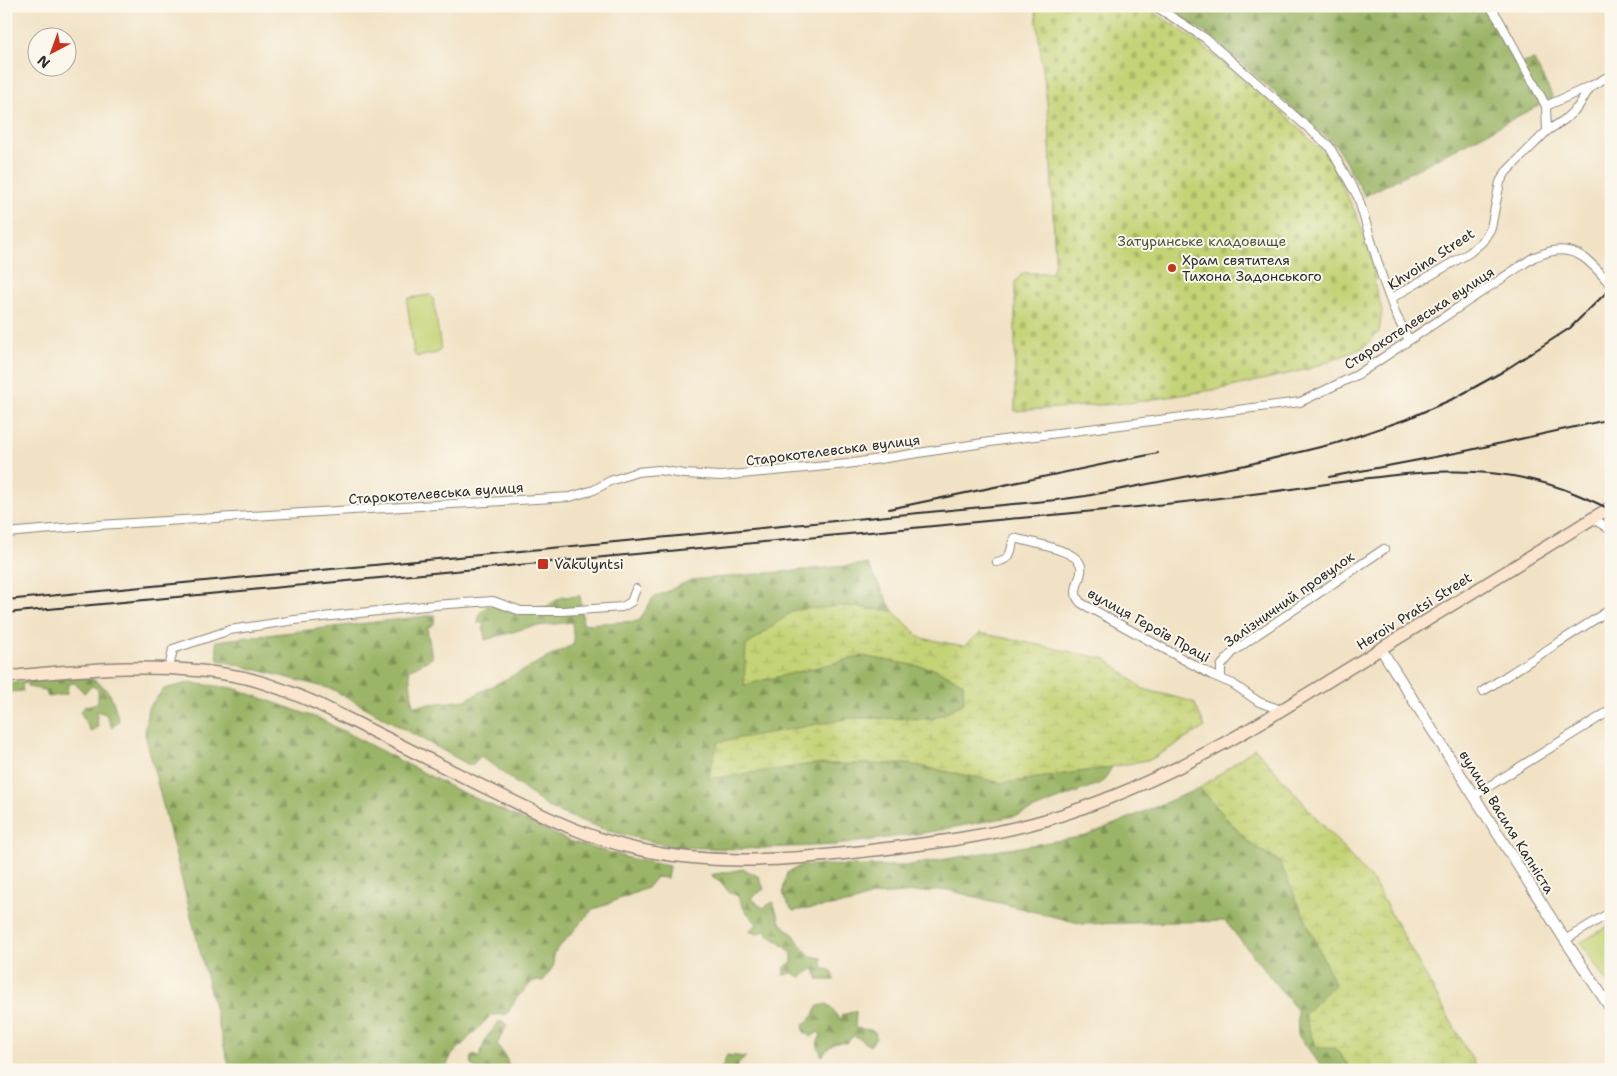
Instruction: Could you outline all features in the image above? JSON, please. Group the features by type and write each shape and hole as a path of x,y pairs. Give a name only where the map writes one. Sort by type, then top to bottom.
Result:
{"main road":[{"name":"Heroiv Pratsi Street","path":"6,677 114,668 169,668 202,670 248,678 318,704 535,812 599,839 637,849 683,857 741,860 819,856 930,842 1005,830 1047,820 1118,795 1168,773 1233,740 1611,507"}],"street":[{"path":"1155,6 1205,38 1329,146 1358,198 1390,299"},
{"path":"1490,6 1500,20 1546,106 1547,131"},
{"path":"1546,106 1611,75"},
{"name":"Khvoina Street","path":"1409,340 1390,299 1469,252 1482,242 1491,228 1500,182 1506,172 1547,131 1564,120 1578,107 1591,86"},
{"name":"Старокотелевська вулиця","path":"6,533 99,525 570,497 594,490 610,481 637,472 658,470 684,474 721,476 847,464 1003,440 1300,402 1357,375 1534,257 1553,250 1570,250 1586,258 1611,284"},
{"path":"1592,518 1611,530"},
{"name":"вулиця Героїв Праці","path":"997,562 1006,560 1010,555 1014,538 1067,553 1076,558 1081,565 1081,573 1075,594 1081,603 1221,678 1259,702 1281,710"},
{"name":"Залізничний провулок","path":"1221,678 1221,666 1233,652 1384,549"},
{"path":"169,668 173,649 230,630 295,620 492,600 521,611 563,611 622,607 631,602 636,590"},
{"path":"1483,691 1611,609"},
{"name":"вулиця Василя Капніста","path":"1381,649 1565,940 1611,1008"},
{"path":"1475,795 1611,710"},
{"path":"1565,940 1611,912"}],"green space":[{"name":"Затуринське кладовище","path":"1035,6 1144,6 1180,29 1235,71 1294,123 1329,158 1357,216 1373,262 1375,287 1382,310 1379,332 1363,348 1309,369 1227,388 1128,403 1015,411 1015,282 1023,273 1052,273 1055,261 1049,120"},
{"path":"1165,6 1482,6 1515,65 1534,60 1553,98 1365,196 1337,147 1210,36"},
{"path":"430,295 433,298 441,349 437,353 417,357 414,353 407,301 409,298"},
{"path":"868,564 893,611 843,606 744,685 862,656 936,669 963,683 964,703 933,719 852,718 813,764 910,764 1003,783 1112,767 1103,782 1019,815 923,833 836,845 741,849 673,847 609,831 550,809 481,756 471,766 332,689 218,660 216,641 435,615 434,624 427,628 432,658 409,670 413,706 465,700 574,644 572,622 529,627 485,640 483,623 478,623 480,613 487,606 545,607 562,597 580,596 583,624 639,621 653,598 691,580"},
{"path":"843,606 893,611 921,638 964,646 980,633 1106,659 1143,689 1194,702 1205,727 1152,759 1112,767 1003,783 910,764 813,764 708,779 718,742 852,718 933,719 964,703 963,683 936,669 862,656 744,685 746,646 794,610"},
{"path":"90,678 103,686 113,700 119,721 112,728 106,714 96,711 98,727 91,732 80,711 85,706 98,703 98,689 92,686 84,693 75,683 68,684 67,694 48,697 45,690 28,687 26,683 22,684 23,691 8,692 9,706 6,709 6,683 41,679"},
{"path":"189,683 233,688 320,719 453,788 572,842 632,859 669,866 667,878 656,877 647,888 592,910 553,954 554,965 543,981 533,981 516,999 507,1014 491,1015 451,1056 445,1070 230,1070 145,734 148,708 164,689"},
{"path":"1255,748 1374,883 1478,1070 1352,1070 1335,1048 1316,1048 1304,1015 1335,984 1279,861 1249,843 1200,788"},
{"path":"1200,788 1249,843 1279,861 1335,984 1335,1048 1352,1070 1324,1070 1298,1035 1297,1010 1225,921 1083,924 948,890 874,895 852,903 793,911 786,901 784,884 787,873 802,865 905,866 1086,836"},
{"path":"744,869 759,877 764,889 751,898 763,908 773,902 780,922 794,935 811,956 822,958 823,968 832,971 834,980 818,980 815,968 801,977 793,973 783,975 785,967 792,962 792,954 764,931 757,934 749,931 757,924 744,909 738,896 729,892 720,881 710,875"},
{"path":"1611,924 1611,988 1580,943"},
{"path":"828,1004 840,1020 842,1015 856,1011 855,1028 875,1032 876,1038 870,1046 853,1036 847,1043 832,1045 822,1056 817,1044 821,1035 818,1032 811,1037 804,1032 803,1024 813,1017 818,1006"},
{"path":"500,1021 507,1025 497,1044 506,1058 510,1070 476,1070 472,1065 471,1057 474,1055 479,1058 486,1038"},
{"path":"727,1055 746,1057 737,1065 739,1070 721,1070"}],"railway":[{"path":"6,600 1056,500 1086,496 1246,465 1337,443 1407,419 1455,398 1502,372 1570,328 1611,288"},
{"path":"1329,477 1461,452 1611,419"},
{"path":"889,509 1158,453"},
{"path":"6,613 1137,507 1435,472 1471,472 1506,475 1541,482 1576,494 1611,510"}],"place":[{"name":"Храм святителя Тихона Задонського","path":"1172,268"},
{"name":"Vakulyntsi","path":"543,564"}]}
